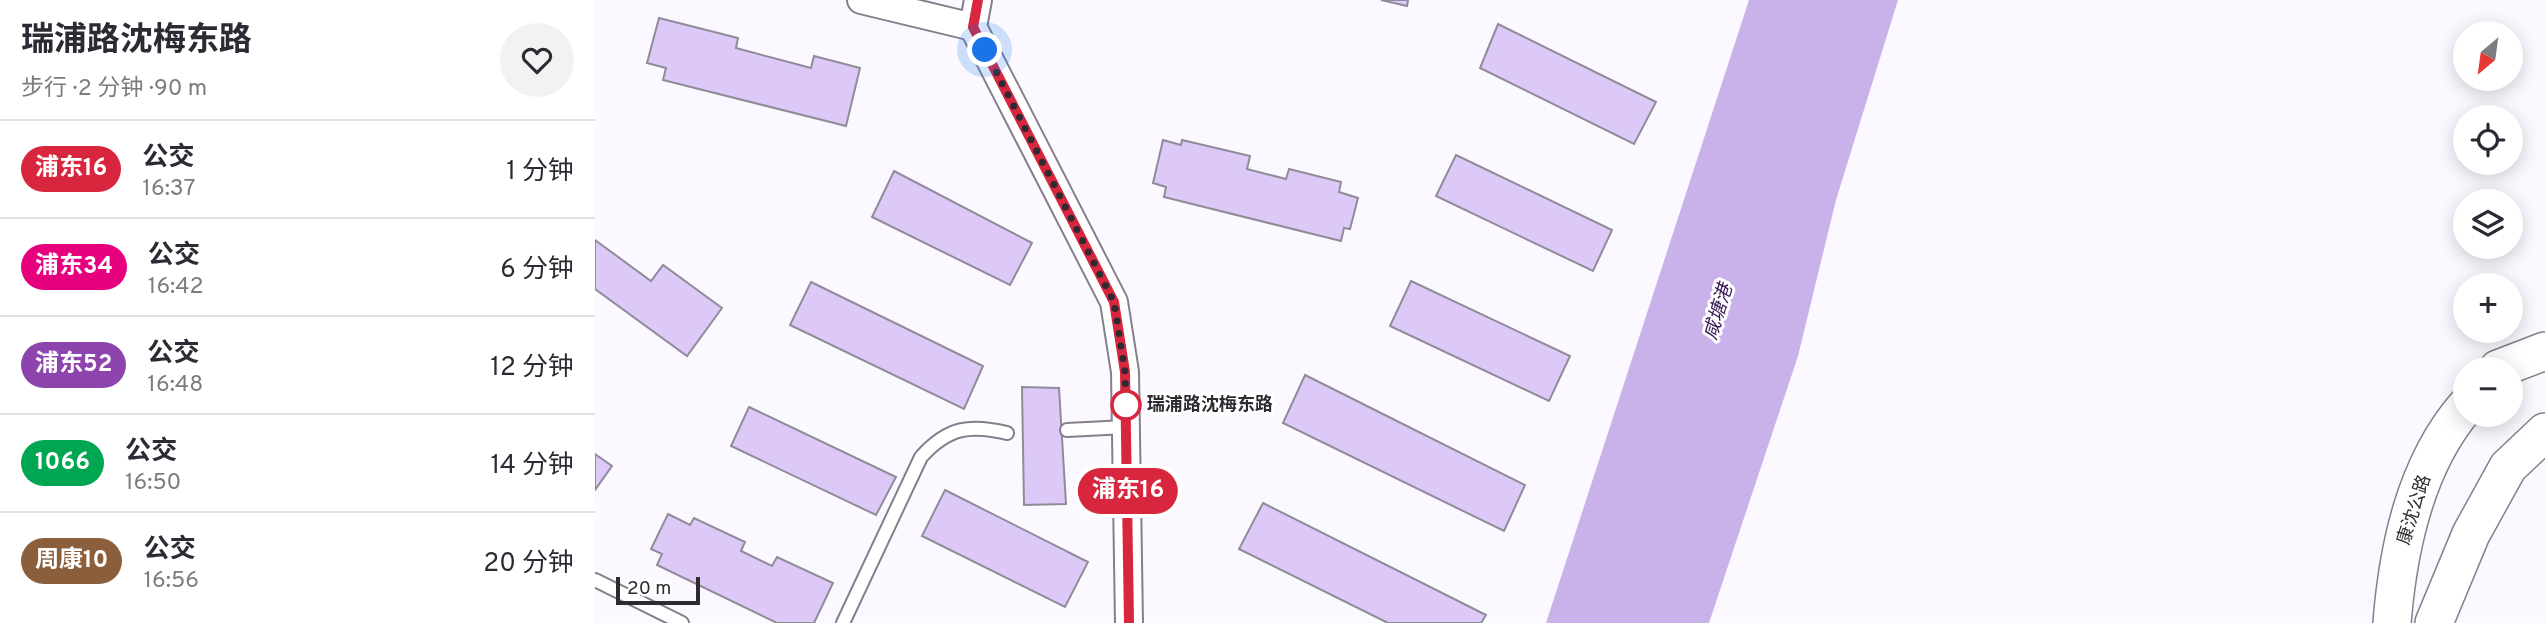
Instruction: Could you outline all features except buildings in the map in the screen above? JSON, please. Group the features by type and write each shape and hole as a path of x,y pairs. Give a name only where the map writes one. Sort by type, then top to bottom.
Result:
{"main road":[{"path":"2523,359 2545,351"},
{"name":"康沈公路","path":"2392,623 2396,572 2413,505 2444,432 2453,421"},
{"path":"2434,623 2471,534 2508,467 2545,432"}],"street":[{"path":"861,0 973,27"},
{"path":"978,0 973,27 1114,302 1125,372 1129,623"}],"lane":[{"path":"843,623 921,457 934,443 978,426 1007,433"},
{"path":"1067,429 1126,426"},
{"path":"595,580 682,623"}],"water":[{"name":"咸塘港","path":"1749,0 1898,0 1836,200 1798,356 1709,623 1546,623"}],"bus line":[{"name":"浦东16","path":"978,0 973,27 1114,302 1125,372 1129,623"}],"place":[{"name":"瑞浦路沈梅东路","path":"1126,405"}],"route":[{"path":"985,50 1114,302 1125,372 1126,405"}]}
